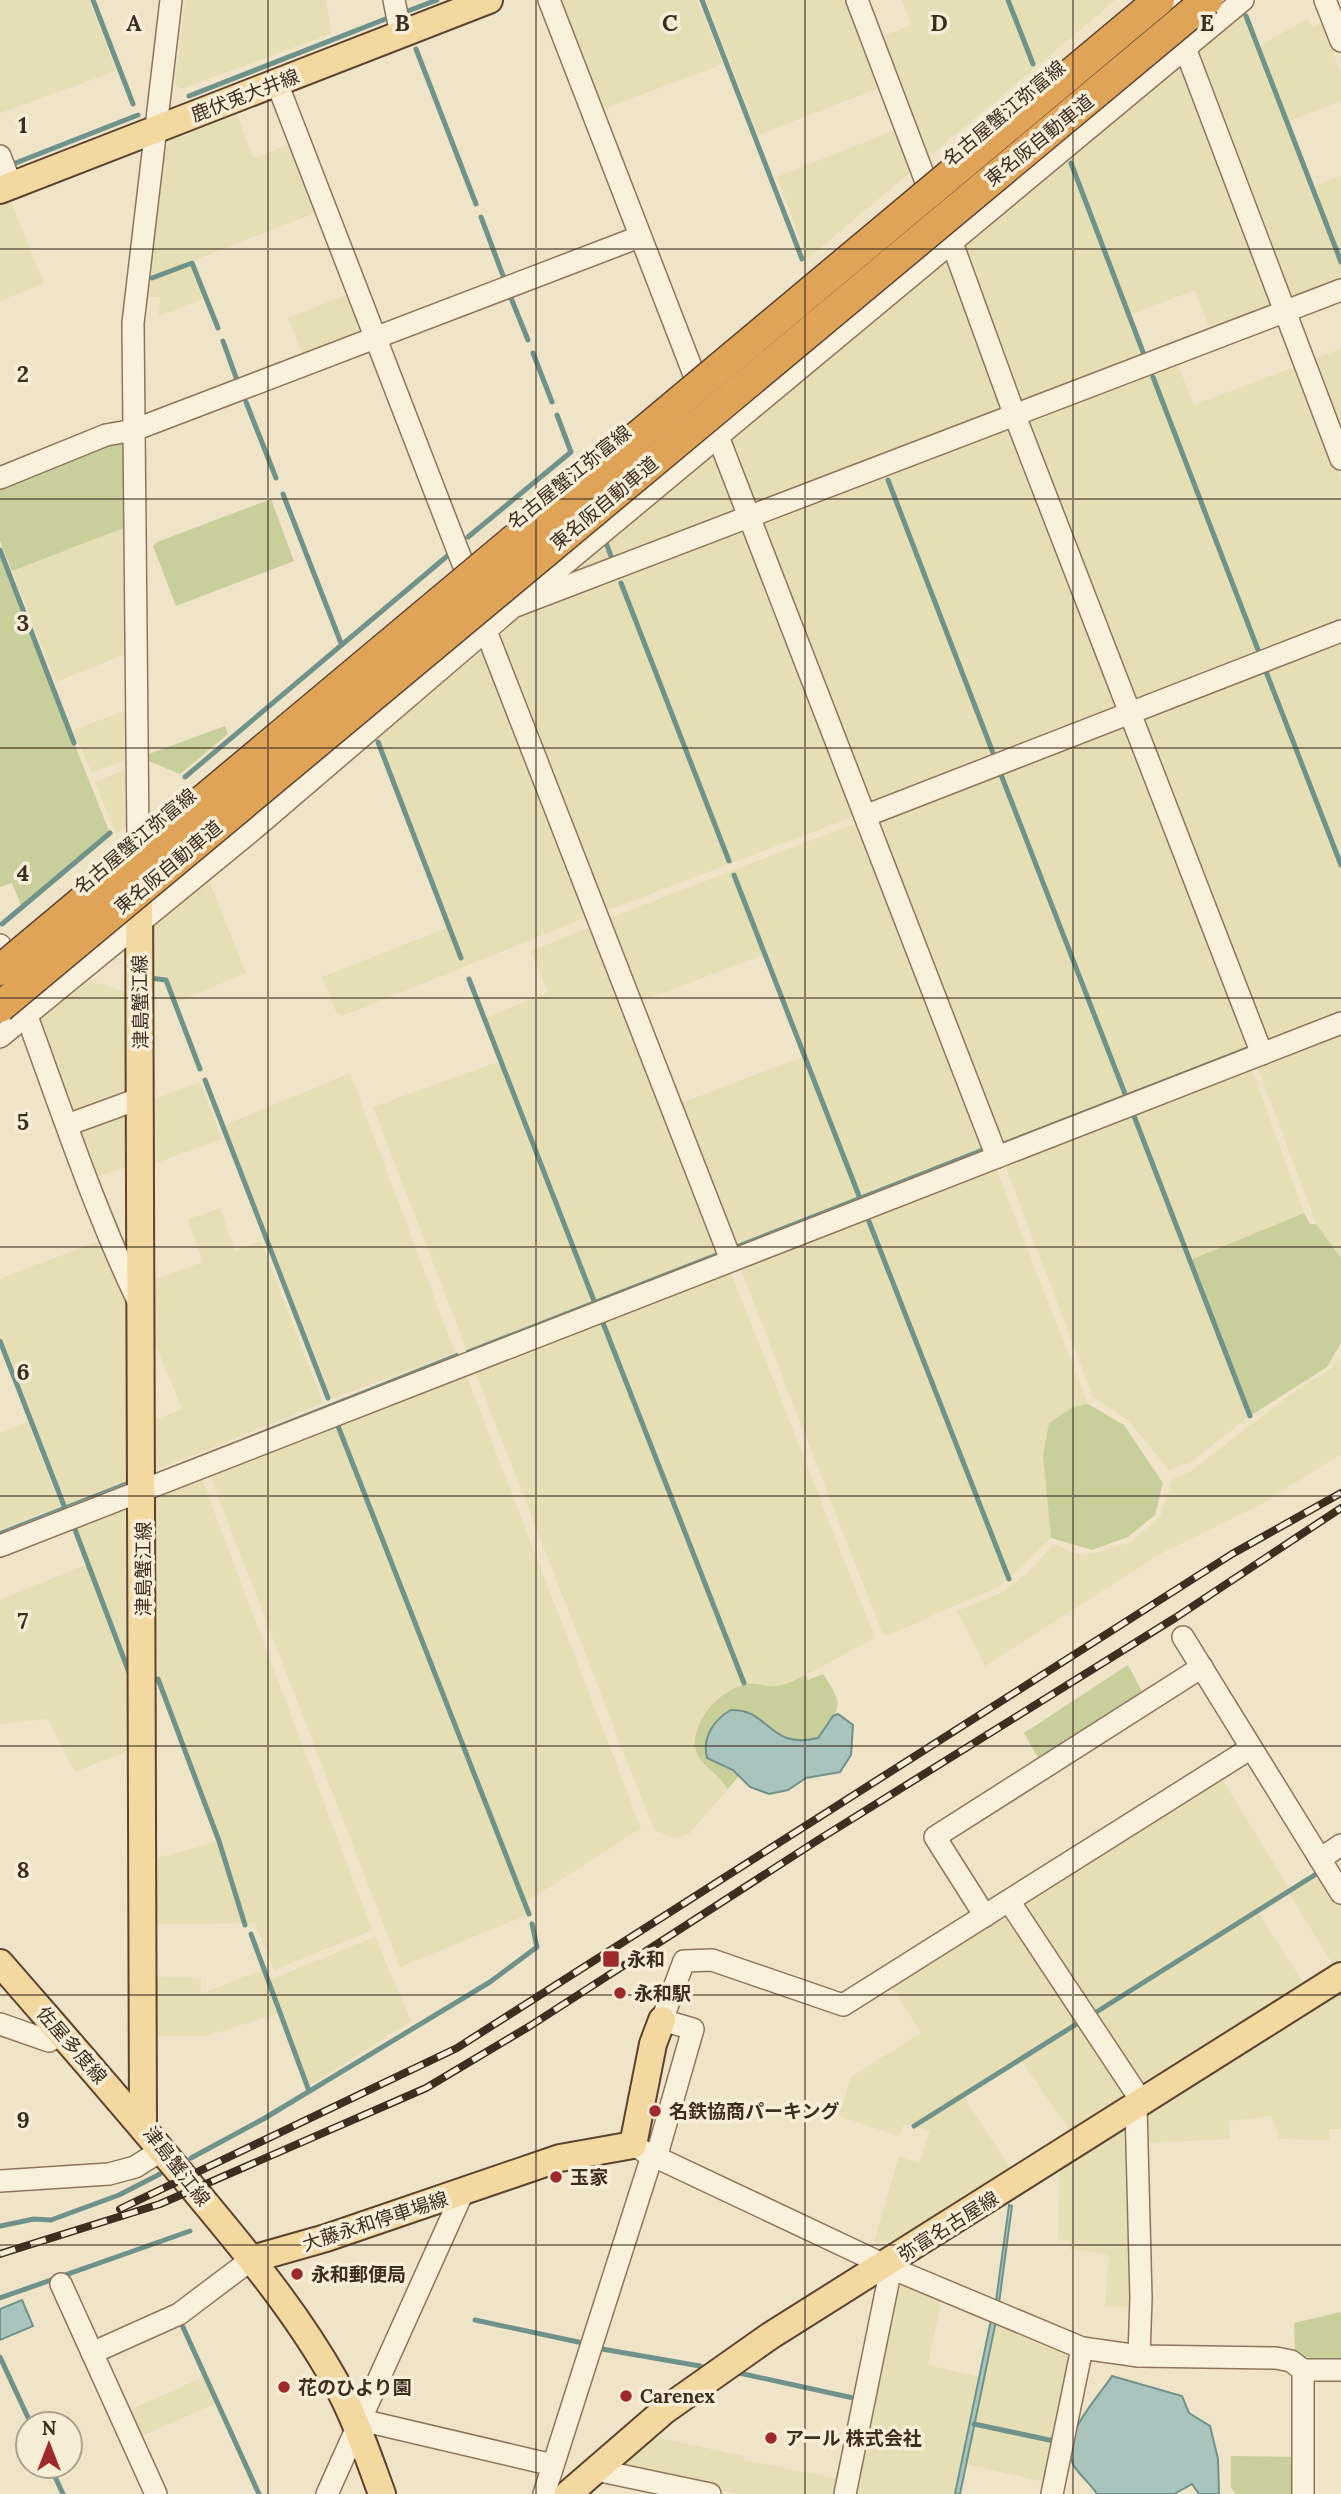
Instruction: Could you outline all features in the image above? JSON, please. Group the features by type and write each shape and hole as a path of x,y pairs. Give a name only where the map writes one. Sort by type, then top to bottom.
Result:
{"highway":[{"name":"東名阪自動車道","path":"1,955 1158,0"},
{"name":"東名阪自動車道","path":"14,1010 1207,0"}],"main road":[{"name":"鹿伏兎大井線","path":"6,188 489,0"},
{"name":"名古屋蟹江弥富線","path":"1,955 463,564 693,375 1139,0"},
{"name":"津島蟹江線","path":"138,839 143,1490 143,2127 252,2259"},
{"name":"佐屋多度線","path":"0,1963 143,2127"},
{"name":"弥富名古屋線","path":"568,2494 675,2403 770,2336 889,2266 1341,1976"},
{"path":"647,2153 653,2044 662,2020"},
{"name":"大藤永和停車場線","path":"252,2259 326,2238 560,2158 647,2153"},
{"path":"252,2259 296,2319 359,2424 382,2494"}],"street":[{"path":"138,839 134,323 171,0"},
{"path":"394,0 401,35"},
{"path":"549,0 997,1157"},
{"path":"857,0 931,174 958,219 955,237 1015,416 1262,1054"},
{"path":"1170,0 1185,26 1185,48 1341,459"},
{"path":"0,1037 14,1010 139,922 255,828 513,607 1242,0"},
{"path":"1325,0 1341,41"},
{"path":"277,83 463,564"},
{"path":"0,156 6,188"},
{"path":"0,478 106,435 134,430 377,339 639,237"},
{"path":"513,607 1341,290"},
{"path":"486,631 731,1260"},
{"path":"865,816 1341,631"},
{"path":"1,955 14,1010 67,1125 105,1231 142,1309"},
{"path":"0,1546 1341,1023"},
{"path":"67,1125 141,1097"},
{"path":"1183,1637 1341,1893"},
{"path":"985,1916 935,1837 1202,1667"},
{"path":"662,2020 684,1961 712,1960 843,2005 1251,1748"},
{"path":"1320,1859 1341,1845"},
{"path":"1009,1901 1139,2104 1139,2356"},
{"path":"0,2024 49,2040 62,2033"},
{"path":"0,2181 109,2174 135,2167 162,2150"},
{"path":"544,2494 647,2153 889,2266 1082,2348 1139,2356 1276,2358 1291,2361 1303,2370 1341,2370"},
{"path":"327,2494 463,2192"},
{"path":"92,2353 179,2314 252,2259"},
{"path":"845,2494 889,2266"},
{"path":"61,2284 156,2494"},
{"path":"1052,2494 1082,2348"},
{"path":"1303,2370 1303,2494"},
{"path":"359,2424 553,2465"},
{"path":"596,2470 710,2494"}],"shaded area":[{"path":"0,0 89,0 116,71 0,113"},
{"path":"185,0 326,0 332,33 181,89 175,84"},
{"path":"555,0 697,0 723,64 597,111"},
{"path":"706,0 851,0 884,86 758,135"},
{"path":"902,0 1116,0 927,158 876,39 911,25"},
{"path":"1239,9 1246,16 1258,47 1307,19 1313,27 1322,23 1341,73 1341,101 1287,122 1312,186 1341,176 1341,280 1287,301 1194,47"},
{"path":"1182,58 1274,300 1271,307 1210,330 1195,290 1129,315 1144,355 1019,405 962,242"},
{"path":"237,115 253,158 293,143 320,211 146,279 159,156 173,138"},
{"path":"900,128 914,169 807,259 777,177"},
{"path":"10,199 44,283 0,301 0,203"},
{"path":"949,252 1004,411 756,507 725,439"},
{"path":"190,266 203,299 159,316 160,297 149,297 151,281"},
{"path":"349,294 365,336 305,360 288,318"},
{"path":"1341,349 1341,445 1308,361"},
{"path":"1178,365 1194,405 1299,365 1341,477 1341,627 1137,707 1024,423"},
{"path":"1011,428 1122,710 871,809 760,526"},
{"path":"715,446 739,504 737,514 551,584"},
{"path":"126,527 126,654 56,682 12,571"},
{"path":"745,531 855,816 603,912 496,639 516,619"},
{"path":"1341,636 1341,1011 1262,1042 1139,714"},
{"path":"481,645 590,916 342,1016 336,1012 322,977 449,927 376,735"},
{"path":"127,710 127,759 92,773 73,730"},
{"path":"1123,721 1251,1046 997,1145 874,819"},
{"path":"125,770 128,825 116,834 95,782"},
{"path":"859,822 987,1147 730,1248 676,1105 805,1056 765,954 639,1002 607,919"},
{"path":"208,879 246,973 175,1003 166,980 149,978 147,929"},
{"path":"590,927 597,928 720,1252 467,1351 373,1107 500,1061 484,1019 548,992 531,951"},
{"path":"78,977 129,993 127,1096 70,1113 35,1014"},
{"path":"1341,1032 1341,1258 1316,1224 1258,1068 1260,1063"},
{"path":"1245,1067 1252,1069 1304,1213 1190,1260 1250,1416 1189,1463 1169,1470 1129,1421 1093,1397 1006,1168 1008,1161"},
{"path":"350,1073 455,1353 332,1399 225,1125"},
{"path":"200,1082 222,1139 151,1165 151,1100"},
{"path":"129,1107 131,1166 94,1177 75,1129"},
{"path":"993,1167 997,1171 1088,1404 1073,1407 1043,1455 1051,1538 999,1587 888,1635 882,1633 741,1270 743,1263"},
{"path":"220,1208 235,1251 261,1241 323,1403 152,1472 152,1421 182,1409 151,1334 151,1281 203,1262 188,1220"},
{"path":"104,1239 132,1307 135,1477 66,1505 0,1333 0,1279"},
{"path":"723,1270 732,1275 875,1638 806,1675 773,1687 700,1760 723,1779 727,1790 689,1834 674,1838 654,1830 476,1374 478,1364"},
{"path":"1341,1357 1341,1454 1258,1506 1160,1554 985,1666 957,1611 1003,1592 1029,1572 1053,1544 1078,1554 1092,1554 1131,1542 1160,1517 1172,1480 1191,1471 1295,1391 1330,1370"},
{"path":"457,1373 467,1377 641,1828 525,1903 529,1914 400,1967 210,1476 212,1469"},
{"path":"28,1422 60,1506 0,1530 0,1433"},
{"path":"196,1477 202,1479 372,1930 274,1970 255,1923 159,1924 154,1919 153,1859 219,1841 158,1679 152,1498"},
{"path":"132,1504 135,1748 75,1772 48,1719 0,1724 0,1600 88,1564 74,1527"},
{"path":"1219,1774 1290,1890 1321,1871 1341,1899 1341,1959 1333,1965 1288,1892 1257,1911 1303,1982 1141,2089 1019,1898"},
{"path":"1004,1908 1132,2093 1070,2131 1020,2059 963,2096 1011,2168 898,2240 874,2242 899,2156 919,2163 930,2130 904,2124 899,2136 839,2116 851,2077 921,2033 888,1981"},
{"path":"375,1937 411,2021 309,2086 279,2013 207,2036 155,2036 155,1977 201,1978 201,1994 262,1970 267,1981"},
{"path":"1341,1992 1341,2129 1329,2129 1329,2140 1279,2139 1272,2116 1229,2121 1230,2139 1142,2143 1141,2119"},
{"path":"1132,2125 1136,2308 1105,2306 1109,2255 1069,2249 1070,2241 1058,2240 1059,2170"},
{"path":"907,2281 942,2298 928,2365 980,2377 955,2494 851,2494 894,2284"},
{"path":"996,2321 1076,2353 1049,2483 966,2464"},
{"path":"203,2377 215,2404 137,2438 125,2412"},
{"path":"654,2437 744,2456 744,2460 844,2480 842,2494 738,2494 617,2469"}],"green space":[{"path":"125,437 126,527 12,571 0,541 0,482"},
{"path":"271,499 294,561 176,606 153,546 157,542"},
{"path":"0,556 109,831 21,905 12,883 0,887"},
{"path":"225,726 228,734 180,774 146,760 146,755"},
{"path":"1304,1213 1310,1224 1316,1224 1341,1258 1341,1343 1327,1367 1250,1416 1190,1260"},
{"path":"1088,1404 1124,1425 1163,1483 1155,1515 1128,1537 1092,1550 1051,1538 1043,1455 1049,1423 1073,1407"},
{"path":"1128,1665 1145,1697 1041,1763 1024,1733"},
{"path":"823,1674 834,1693 837,1706 832,1720 818,1738 791,1739 769,1728 754,1715 707,1758 740,1775 727,1790 700,1759 695,1747 698,1726 710,1707 727,1692 747,1684 775,1686 806,1675 808,1680"},
{"path":"1341,2312 1341,2363 1295,2355 1294,2323"},
{"path":"1231,2456 1297,2457 1297,2494 1236,2494 1231,2488"}],"water":[{"path":"1251,1046 1253,1050 999,1149 997,1145"},
{"path":"987,1147 988,1153 732,1252 730,1248"},
{"path":"720,1252 721,1257 469,1355 467,1351"},
{"path":"457,1354 457,1359 152,1479 153,1475"},
{"path":"135,1479 134,1485 0,1537 0,1532"},
{"path":"731,1710 744,1711 754,1716 789,1739 802,1740 818,1738 833,1716 838,1714 853,1725 851,1755 840,1772 806,1778 788,1790 769,1794 750,1787 733,1770 707,1758 706,1743 710,1730"},
{"path":"1009,2205 1012,2206 999,2303 996,2301"},
{"path":"22,2300 33,2326 0,2340 0,2309"},
{"path":"991,2320 996,2321 960,2494 955,2494"},
{"path":"1112,2376 1182,2396 1189,2413 1210,2426 1218,2459 1219,2494 1199,2494 1192,2484 1174,2494 1097,2494 1077,2471 1070,2453 1082,2417"}],"waterway":[{"path":"93,0 133,104"},
{"path":"405,12 437,0"},
{"path":"702,0 802,259"},
{"path":"1008,0 1033,64"},
{"path":"1246,16 1341,262"},
{"path":"189,96 388,18"},
{"path":"416,49 476,204"},
{"path":"13,164 138,115"},
{"path":"1071,163 1143,352"},
{"path":"481,217 505,281"},
{"path":"152,278 192,263 218,328"},
{"path":"511,298 528,340"},
{"path":"223,341 238,383"},
{"path":"533,353 552,402"},
{"path":"1153,377 1260,655"},
{"path":"246,402 276,478"},
{"path":"468,537 571,452 557,415"},
{"path":"888,480 995,758"},
{"path":"283,494 341,643"},
{"path":"607,545 612,559"},
{"path":"0,550 74,743"},
{"path":"185,777 452,552"},
{"path":"621,583 729,861"},
{"path":"1265,669 1341,865"},
{"path":"378,742 461,958"},
{"path":"1000,772 1127,1099"},
{"path":"2,924 110,833"},
{"path":"734,875 861,1201"},
{"path":"149,978 166,980 200,1069"},
{"path":"469,979 596,1306"},
{"path":"205,1080 328,1398"},
{"path":"1134,1116 1250,1416"},
{"path":"868,1219 1009,1579"},
{"path":"603,1323 744,1683"},
{"path":"0,1341 66,1511"},
{"path":"338,1426 529,1914"},
{"path":"74,1527 130,1675"},
{"path":"158,1679 219,1841 245,1925"},
{"path":"1090,2016 1321,1871"},
{"path":"191,2158 265,2118 490,1982 537,1947 532,1924"},
{"path":"251,1934 309,2091"},
{"path":"914,2126 1083,2020"},
{"path":"0,2226 34,2219 51,2220 119,2195 160,2174"},
{"path":"0,2298 190,2231"},
{"path":"475,2320 583,2343"},
{"path":"182,2325 259,2494"},
{"path":"602,2349 700,2366"},
{"path":"0,2357 25,2410"},
{"path":"739,2373 858,2399"},
{"path":"974,2424 1054,2441"},
{"path":"56,2480 63,2494"}],"railway":[{"path":"120,2209 457,2048 1232,1554 1341,1493"},
{"path":"0,2254 160,2204 426,2088 530,2026 818,1840 1175,1618 1341,1508"}],"place":[{"name":"永和","path":"611,1959"},
{"name":"永和駅","path":"620,1993"},
{"name":"名鉄協商パーキング","path":"655,2111"},
{"name":"玉家","path":"556,2177"},
{"name":"永和郵便局","path":"297,2274"},
{"name":"花のひより園","path":"284,2387"},
{"name":"Carenex","path":"626,2396"},
{"name":"アール 株式会社","path":"771,2438"}]}
